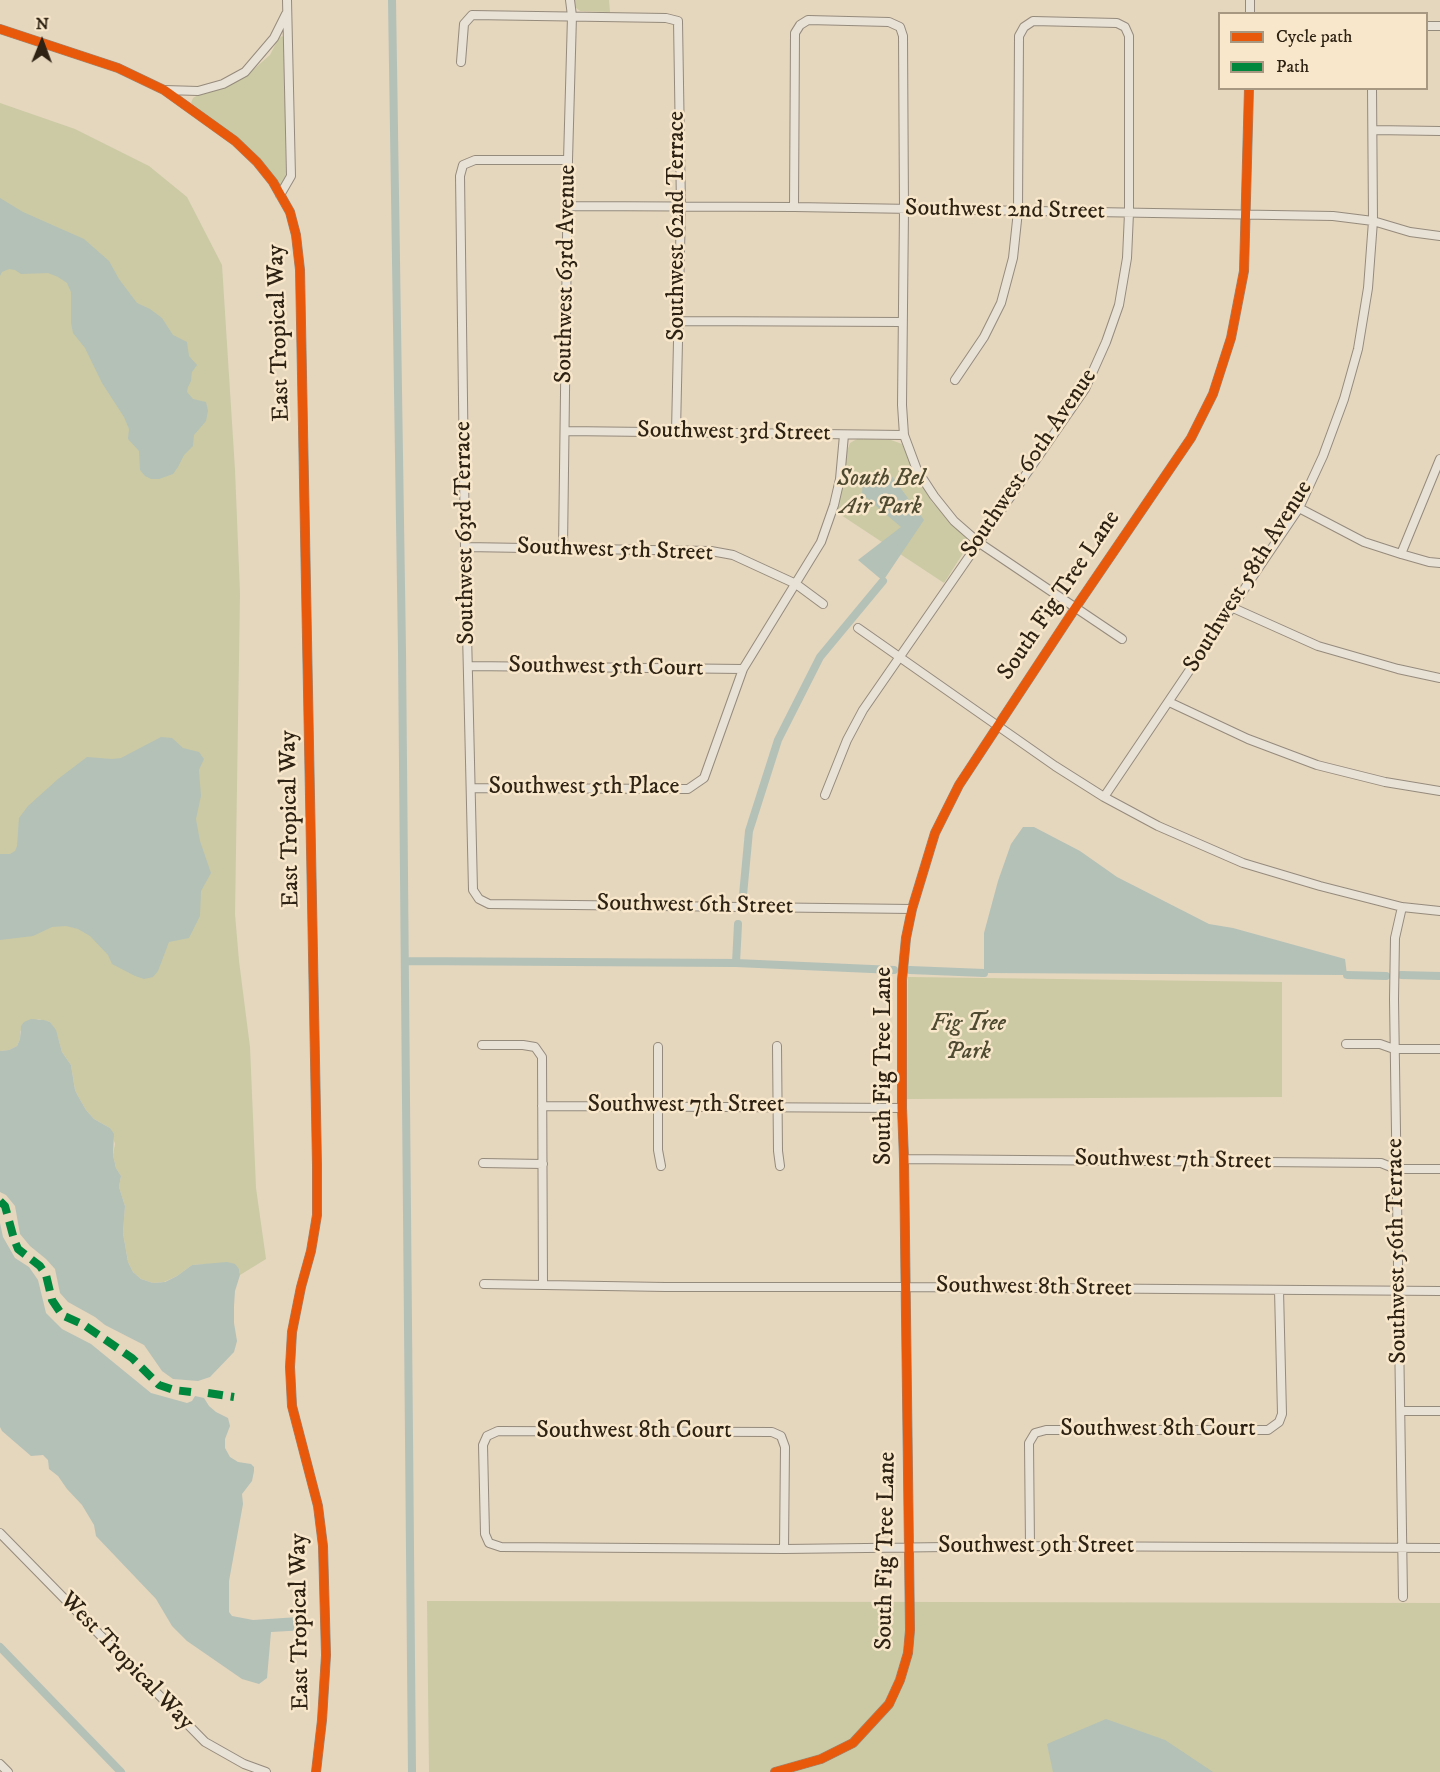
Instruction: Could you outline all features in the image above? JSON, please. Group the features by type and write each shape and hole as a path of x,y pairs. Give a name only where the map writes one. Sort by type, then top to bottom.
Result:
{"street":[{"name":"East Tropical Way","path":"280,195 291,176 287,0"},
{"name":"Southwest 63rd Avenue","path":"563,548 572,16 570,0"},
{"name":"East Tropical Way","path":"164,90 198,91 223,84 246,72 274,38 287,11"},
{"path":"461,62 464,24 472,15 572,16"},
{"name":"Southwest 62nd Terrace","path":"572,16 666,18 678,21 681,207 676,431"},
{"path":"794,207 795,33 800,25 808,20 889,22 900,27 903,36 904,210 902,405 904,435 917,471 954,521 978,542 1122,639"},
{"name":"Southwest 60th Avenue","path":"825,795 847,740 863,710 1085,389 1106,342 1119,305 1127,258 1129,36 1125,27 1117,23 1033,21 1024,27 1019,36 1018,211"},
{"name":"East Tropical Way","path":"0,29 118,68 164,90 236,141 257,162 280,195 290,212 293,223 300,282 317,1165 316,1215 311,1251 292,1332 290,1367 292,1406 318,1506 323,1546 326,1655 316,1772"},
{"name":"South Fig Tree Lane","path":"775,1772 821,1759 853,1743 889,1704 900,1680 908,1653 910,1630 902,980 906,938 912,909 934,832 960,785 1076,607 1191,438 1213,394 1231,338 1244,270 1249,90"},
{"name":"Southwest 58th Avenue","path":"1104,797 1299,508 1323,456 1344,399 1358,349 1368,288 1373,221 1372,90"},
{"path":"1373,130 1440,131"},
{"name":"Southwest 63rd Terrace","path":"480,899 473,890 460,176 463,165 475,160 568,160"},
{"name":"Southwest 2nd Street","path":"568,206 794,207 1333,216 1373,221 1410,232 1440,236"},
{"path":"956,380 984,337 1001,303 1012,258 1018,211"},
{"path":"678,321 902,322"},
{"name":"Southwest 3rd Street","path":"565,431 904,435"},
{"path":"743,669 821,542 834,506 840,479 844,435"},
{"path":"1401,554 1440,459"},
{"path":"1299,508 1364,542 1429,562 1440,563"},
{"name":"Southwest 5th Street","path":"465,547 711,551 733,555 796,584 823,603"},
{"path":"1231,607 1318,646 1398,669 1440,678"},
{"path":"858,628 997,726 1104,797 1158,826 1243,862 1320,886 1402,906 1440,911"},
{"name":"Southwest 5th Court","path":"468,666 743,669"},
{"name":"Southwest 5th Place","path":"471,788 688,789 704,778 743,669"},
{"path":"1169,702 1248,739 1317,765 1385,782 1440,791"},
{"name":"Southwest 6th Street","path":"480,899 489,904 912,909"},
{"name":"Southwest 56th Terrace","path":"1402,906 1395,938 1394,1049 1403,1597"},
{"path":"1347,1044 1380,1044 1394,1049 1440,1049"},
{"path":"482,1045 534,1047 542,1057 543,1284"},
{"path":"777,1046 780,1166"},
{"path":"658,1047 658,1150 661,1166"},
{"name":"Southwest 7th Street","path":"542,1106 902,1108"},
{"name":"Southwest 7th Street","path":"904,1159 1381,1163 1396,1169 1440,1169"},
{"path":"483,1163 543,1164"},
{"name":"Southwest 8th Street","path":"484,1284 1440,1291"},
{"name":"Southwest 8th Court","path":"1030,1546 1029,1443 1035,1433 1046,1430 1268,1430 1279,1422 1282,1414 1279,1290"},
{"path":"1401,1411 1440,1411"},
{"name":"Southwest 8th Court","path":"489,1543 484,1534 483,1444 487,1436 498,1431 772,1432 781,1436 785,1447 784,1549"},
{"name":"West Tropical Way","path":"0,1533 205,1742 244,1764 266,1772"},
{"name":"Southwest 9th Street","path":"489,1543 501,1547 784,1549 1030,1546 1440,1548"},
{"path":"0,1764 8,1772"}],"green space":[{"path":"572,0 609,0 610,12 580,11"},
{"path":"282,36 284,38 286,173 281,188 264,164 247,146 191,103 198,95 225,87 247,75 270,55"},
{"path":"0,103 75,129 149,166 187,197 222,265 240,593 235,914 250,1047 256,1188 266,1259 240,1275 239,1269 205,1264 192,1265 164,1282 153,1283 141,1279 133,1272 128,1262 123,1233 125,1206 119,1187 121,1176 116,1168 113,1155 115,1144 110,1128 94,1119 78,1096 71,1065 62,1052 50,1022 38,1019 20,1031 17,1046 0,1051"},
{"name":"South Bel Air Park","path":"857,439 891,440 902,444 916,476 932,502 967,539 967,547 944,583 836,510 846,454 850,443"},
{"name":"Fig Tree Park","path":"908,977 1282,982 1282,1097 907,1099"},
{"path":"427,1601 1440,1603 1440,1772 429,1772"}],"shaded area":[{"path":"0,198 23,212 84,239 109,261 137,303 162,318 173,335 187,342 189,356 197,365 192,372 187,392 193,399 206,402 208,411 206,421 194,435 193,446 184,455 173,474 151,479 140,470 139,451 128,439 129,429 124,417 102,383 85,348 73,333 71,292 67,283 48,273 21,274 9,269 2,272 0,276"},
{"path":"888,471 924,520 883,581 858,560 901,527 862,494 863,481"},
{"path":"161,737 172,738 183,748 199,752 204,759 199,770 201,796 196,819 200,841 211,873 201,891 200,916 189,938 169,942 158,971 153,977 144,979 112,964 108,955 90,936 78,929 66,926 52,927 33,936 0,940 0,854 10,854 15,851 19,818 28,806 87,757 121,758"},
{"path":"1023,827 1034,827 1080,851 1117,877 1209,924 1233,928 1345,959 1347,975 984,973 984,933 1011,844"},
{"path":"31,1019 50,1022 56,1030 62,1052 71,1065 78,1096 94,1119 110,1128 114,1134 113,1155 116,1168 121,1176 119,1187 125,1206 123,1233 128,1262 133,1272 141,1279 153,1283 165,1282 192,1265 227,1262 235,1264 239,1269 234,1306 237,1341 234,1352 210,1377 198,1381 173,1379 162,1371 144,1345 68,1302 60,1293 55,1269 20,1234 15,1206 6,1195 0,1192 0,1051 17,1046 21,1026"},
{"path":"0,1223 3,1237 15,1258 29,1267 38,1280 46,1313 62,1329 91,1344 151,1393 187,1403 195,1396 204,1398 216,1412 228,1418 230,1426 225,1439 225,1448 230,1457 254,1467 252,1481 242,1494 243,1504 229,1581 229,1612 232,1616 253,1620 299,1617 306,1620 306,1630 271,1632 267,1678 259,1684 242,1679 187,1641 172,1626 156,1599 96,1536 94,1525 82,1505 58,1476 49,1469 48,1460 43,1455 31,1456 2,1431 0,1427"},
{"path":"1106,1719 1165,1740 1213,1772 1053,1772 1047,1744"}],"waterway":[{"path":"392,0 402,651 412,1772"},
{"path":"743,895 749,831 778,740 820,657 883,581"},
{"path":"736,963 738,924"},
{"path":"405,961 736,963 894,970"},
{"path":"910,970 984,973"},
{"path":"1347,975 1386,976"},
{"path":"1401,975 1440,976"},
{"path":"0,1647 121,1772"}],"marked path":[{"path":"0,1201 5,1206 18,1249 40,1266 46,1275 52,1300 62,1315 84,1325 132,1358 159,1385 191,1392"},
{"path":"208,1393 234,1397"}],"cycle path":[{"path":"0,29 118,68 164,90 235,141 257,162 273,182 290,212 296,235 300,270 317,1215 292,1332 290,1367 292,1406 318,1506 323,1546 326,1655 316,1772"},
{"path":"775,1772 821,1759 853,1743 889,1704 900,1680 908,1653 910,1630 902,980 906,938 912,909 935,833 959,785 1191,438 1213,394 1231,338 1244,271 1249,90"}]}
